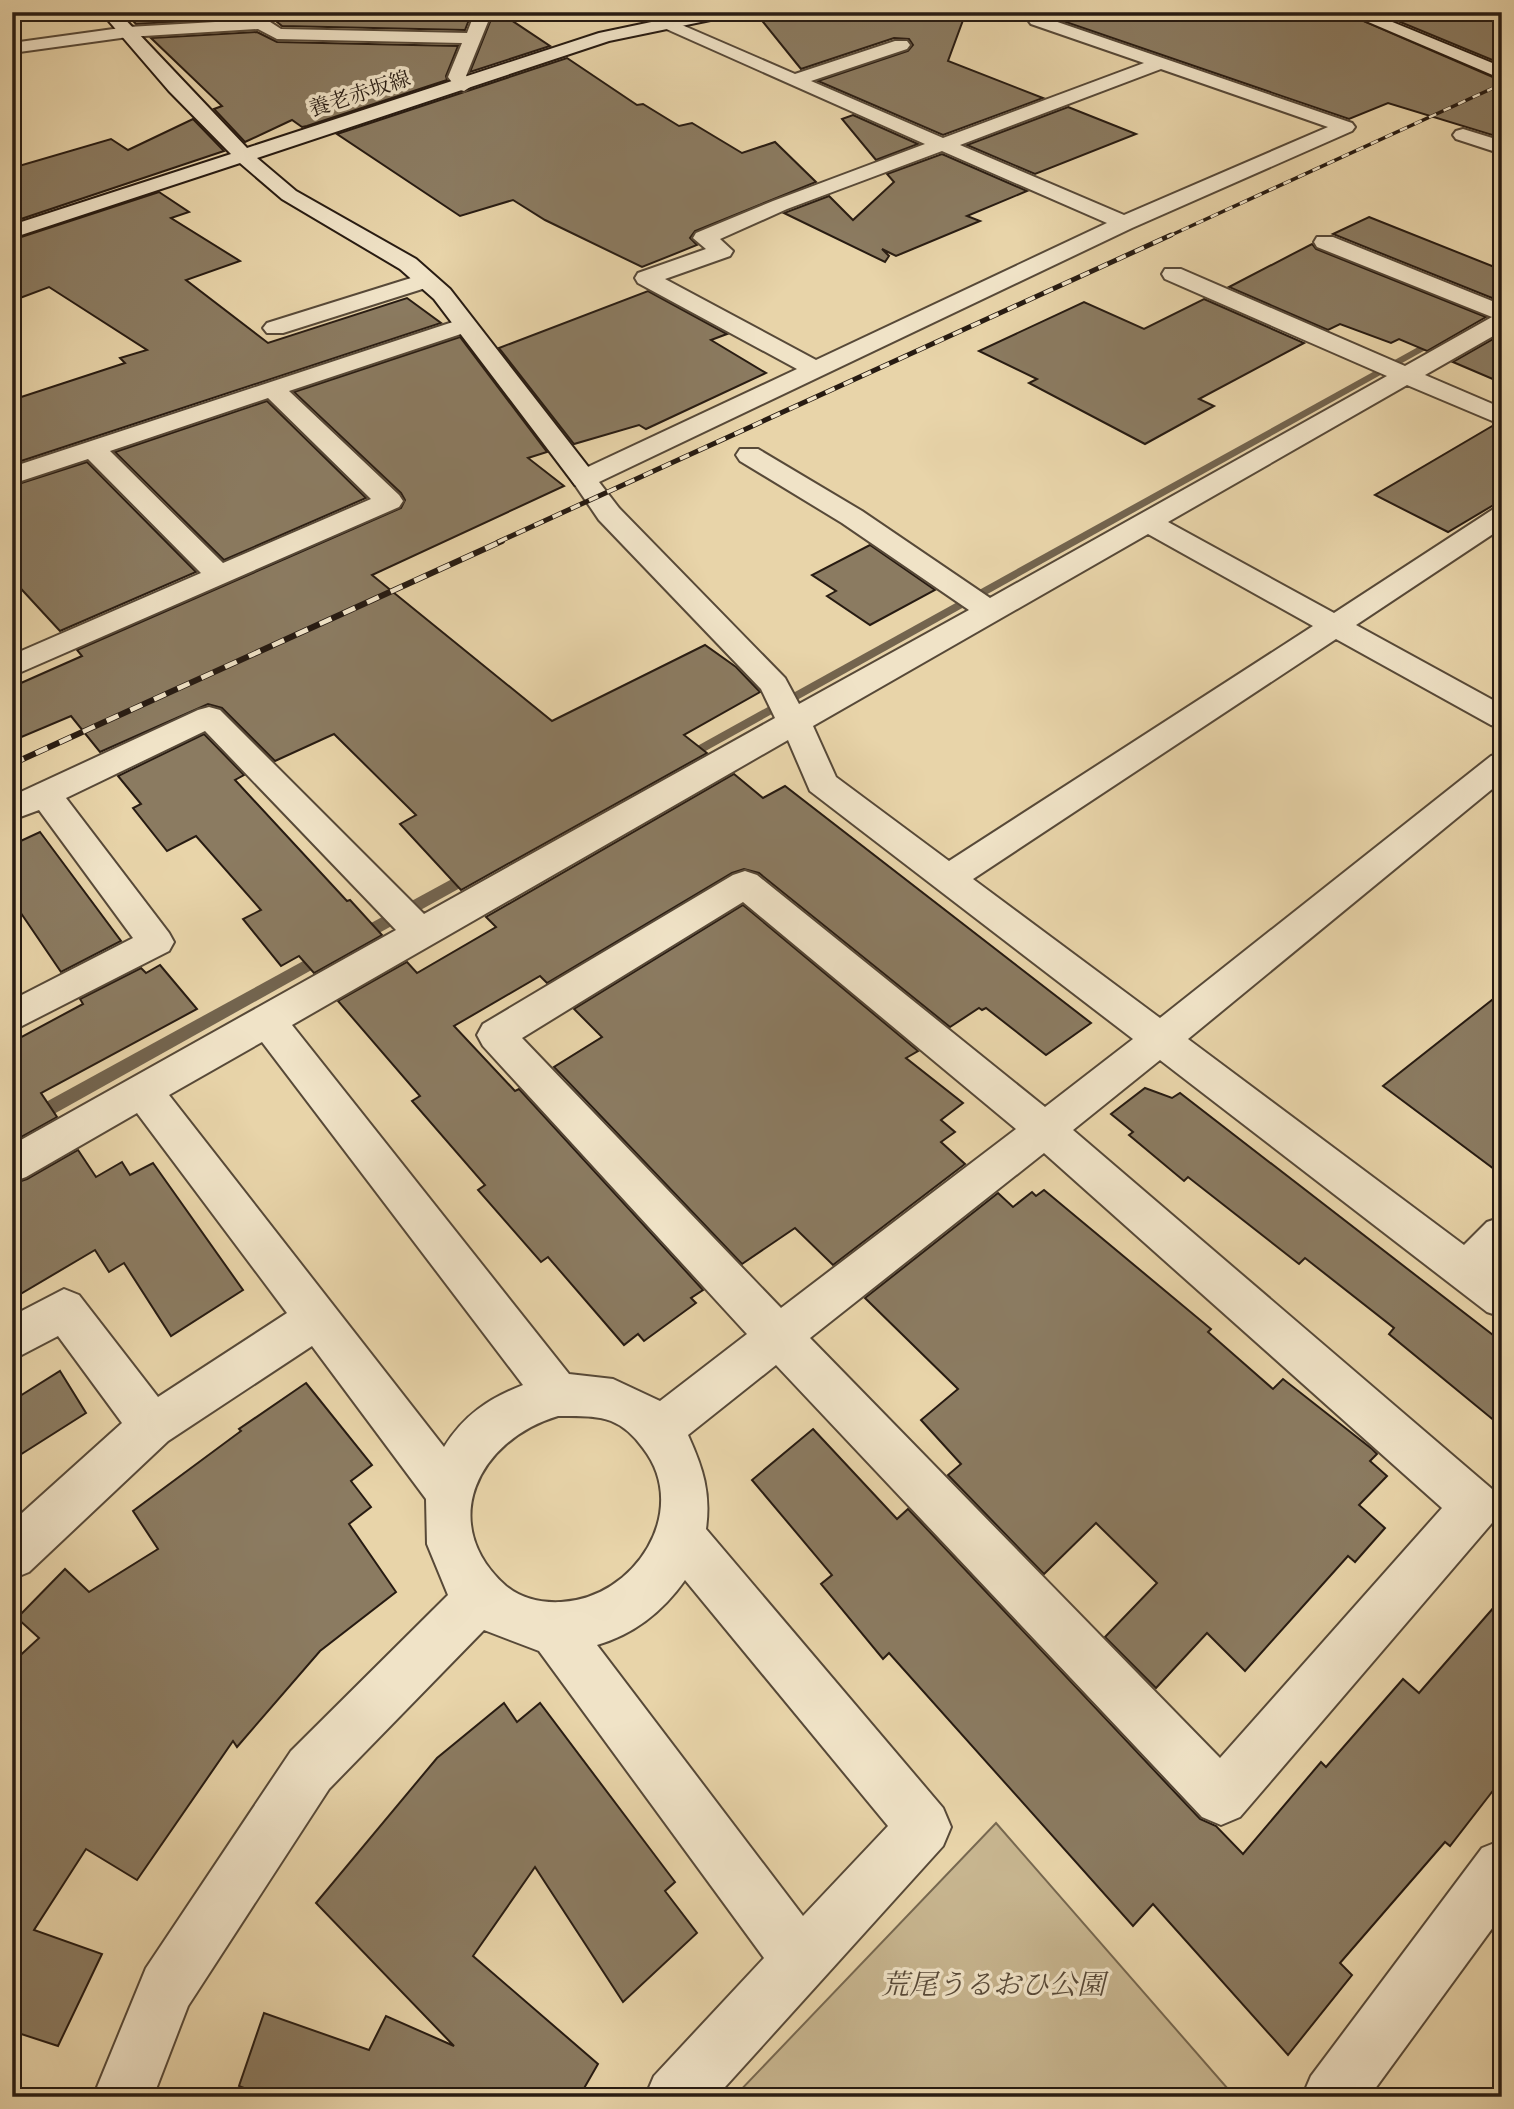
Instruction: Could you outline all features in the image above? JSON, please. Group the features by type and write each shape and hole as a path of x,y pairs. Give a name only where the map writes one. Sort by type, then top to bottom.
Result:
{"street":[{"path":"109,12 243,156 289,195 408,264 442,294 609,514 776,689 822,782 1502,1298"},
{"path":"464,85 457,77 484,12"},
{"name":"養老赤坂線","path":"12,232 605,37 662,23 726,12"},
{"path":"1353,12 1502,74"},
{"path":"12,48 257,18 277,34 471,38"},
{"path":"584,479 1124,223 1345,127 1037,19"},
{"path":"662,23 1124,223"},
{"path":"794,80 901,45"},
{"path":"815,369 646,278 722,251 704,238 780,205 1161,63"},
{"path":"1463,135 1502,148"},
{"path":"1325,242 1502,313"},
{"path":"1173,274 1502,417"},
{"path":"275,328 427,280"},
{"path":"12,1165 267,1021 418,931 1147,522 1403,374 1502,321"},
{"path":"12,475 465,325"},
{"path":"12,667 389,501 272,388"},
{"path":"93,449 220,576"},
{"path":"749,455 852,517 988,610"},
{"path":"949,878 1502,516"},
{"path":"1147,522 1502,718"},
{"path":"12,809 209,717 418,931"},
{"path":"658,1430 1162,1038 1502,764"},
{"path":"12,1017 156,942 45,794"},
{"path":"745,884 1045,1130 1475,1506 1221,1798 778,1336 496,1035 745,884"},
{"path":"267,1021 558,1395"},
{"path":"143,1091 450,1492"},
{"path":"1467,1271 1502,1235"},
{"path":"12,1340 64,1309 152,1426"},
{"path":"12,1555 152,1426 316,1319"},
{"path":"558,1395 596,1395 631,1407 658,1430 679,1461 687,1497 681,1537 663,1573 633,1603 596,1622 554,1629 513,1621 480,1599 457,1568 447,1531 450,1492 464,1457 490,1426 522,1406 558,1395"},
{"path":"674,2097 924,1828 681,1537"},
{"path":"123,2097 166,1988 310,1770 480,1599"},
{"path":"554,1629 801,1960"},
{"path":"1332,2097 1502,1868"}],"green space":[{"name":"荒尾うるおひ公園","path":"996,1823 1235,2097 734,2097"}],"building":[{"path":"124,12 243,12 245,18 136,24"},
{"path":"265,12 314,12 314,17 472,12 465,30 282,26"},
{"path":"494,12 499,12 550,46 470,72"},
{"path":"755,12 966,12 948,61 1043,98 943,135 818,81 908,51 913,45 909,39 894,38 801,69"},
{"path":"1058,12 1343,12 1502,81 1502,138 1388,103 1349,119 1057,19"},
{"path":"1376,12 1502,12 1502,64"},
{"path":"257,32 277,42 458,46 446,76 447,80 307,126 302,127 292,120 245,142 214,109 222,106 151,38"},
{"path":"567,58 637,105 643,104 679,126 692,123 742,153 775,142 816,182 695,231 690,238 697,245 642,267 545,220 513,200 460,216 337,134"},
{"path":"1068,107 1136,134 1035,174 967,145"},
{"path":"853,115 918,144 876,160 842,119"},
{"path":"193,119 224,151 12,222 12,168 111,139 128,150"},
{"path":"942,154 1027,191 967,216 980,221 896,256 882,249 889,256 885,262 784,213 829,196 853,220 894,182 887,174"},
{"path":"159,192 189,212 171,218 240,261 186,280 268,343 407,298 441,323 12,464 12,400 125,363 120,358 147,350 49,287 12,301 12,240"},
{"path":"1369,217 1502,270 1502,302 1333,234"},
{"path":"1312,244 1316,249 1486,317 1427,351 1399,339 1391,343 1340,324 1328,330 1229,287"},
{"path":"648,291 727,334 711,340 766,373 646,429 639,425 574,444 499,348"},
{"path":"1204,299 1304,343 1199,399 1214,406 1145,444 1029,383 1037,379 979,351 1084,302 1144,329"},
{"path":"1502,334 1502,383 1453,362"},
{"path":"460,337 547,452 528,458 564,486 372,575 552,721 705,645 736,667 760,692 684,735 707,753 461,890 400,824 416,815 334,734 275,761 222,708 208,704 100,752 71,716 12,741 12,687 82,656 77,650 401,508 405,500 401,493 294,392"},
{"path":"267,401 366,498 224,560 115,452"},
{"path":"1494,425 1502,427 1502,500 1448,532 1375,495"},
{"path":"87,462 196,572 60,631 12,579 12,486"},
{"path":"870,545 935,590 870,625 827,596 836,591 812,575"},
{"path":"204,734 244,775 235,780 382,935 314,973 299,956 281,966 243,919 261,910 196,836 167,851 133,808 141,804 118,776"},
{"path":"734,774 763,798 785,786 1091,1023 1046,1055 986,1008 979,1008 950,1027 759,873 744,869 732,873 547,983 540,976 454,1026 515,1091 519,1089 703,1290 691,1298 696,1303 644,1341 638,1334 624,1345 548,1257 541,1262 478,1190 485,1185 412,1101 420,1096 338,1001 407,962 417,973 496,927 486,917"},
{"path":"40,832 121,941 61,972 12,900 12,845"},
{"path":"743,905 918,1051 906,1058 963,1103 941,1120 955,1132 941,1142 965,1164 833,1265 795,1228 742,1264 554,1067 602,1037 574,1009"},
{"path":"160,965 197,1009 41,1093 57,1117 12,1142 12,1042 83,1004 80,999 141,968 146,973"},
{"path":"1502,992 1502,1175 1383,1086"},
{"path":"1145,1088 1172,1098 1180,1093 1502,1342 1502,1427 1389,1334 1394,1328 1305,1258 1299,1264 1188,1177 1184,1181 1129,1135 1133,1132 1111,1114"},
{"path":"78,1150 96,1177 122,1162 130,1175 153,1163 243,1290 171,1336 124,1263 109,1272 95,1250 12,1299 12,1184 27,1179"},
{"path":"1044,1190 1211,1329 1208,1332 1273,1389 1283,1379 1372,1449 1377,1454 1370,1461 1387,1476 1359,1505 1385,1528 1355,1562 1348,1556 1245,1671 1207,1633 1156,1688 1105,1637 1157,1583 1096,1523 1044,1574 948,1475 961,1464 921,1420 958,1389 865,1298 998,1193 1013,1207 1032,1192 1036,1196"},
{"path":"60,1371 86,1413 12,1460 12,1401"},
{"path":"306,1383 372,1465 351,1481 371,1507 349,1524 396,1592 320,1651 237,1747 233,1741 137,1880 86,1849 34,1930 102,1954 58,2046 12,2031 12,1663 39,1638 17,1618 65,1569 89,1592 158,1549 133,1511 241,1431 239,1429"},
{"path":"813,1429 897,1519 908,1509 1200,1819 1216,1826 1243,1854 1321,1762 1326,1767 1403,1679 1419,1693 1502,1598 1502,1779 1450,1846 1445,1842 1340,1963 1352,1975 1288,2055 1153,1904 1133,1926 889,1653 883,1659 821,1584 832,1575 752,1480"},
{"path":"504,1703 517,1722 540,1703 675,1882 665,1891 697,1933 623,2002 535,1867 473,1956 598,2064 579,2097 266,2097 239,2086 264,2013 369,2050 386,2016 454,2046 316,1903 437,1758"}],"waterway":[{"path":"679,760 1442,338"},
{"path":"355,939 474,873"},
{"path":"30,1119 327,954"}],"railway":[{"path":"1167,237 1502,84"},
{"path":"498,542 1171,235"},
{"path":"12,764 502,541"}]}
